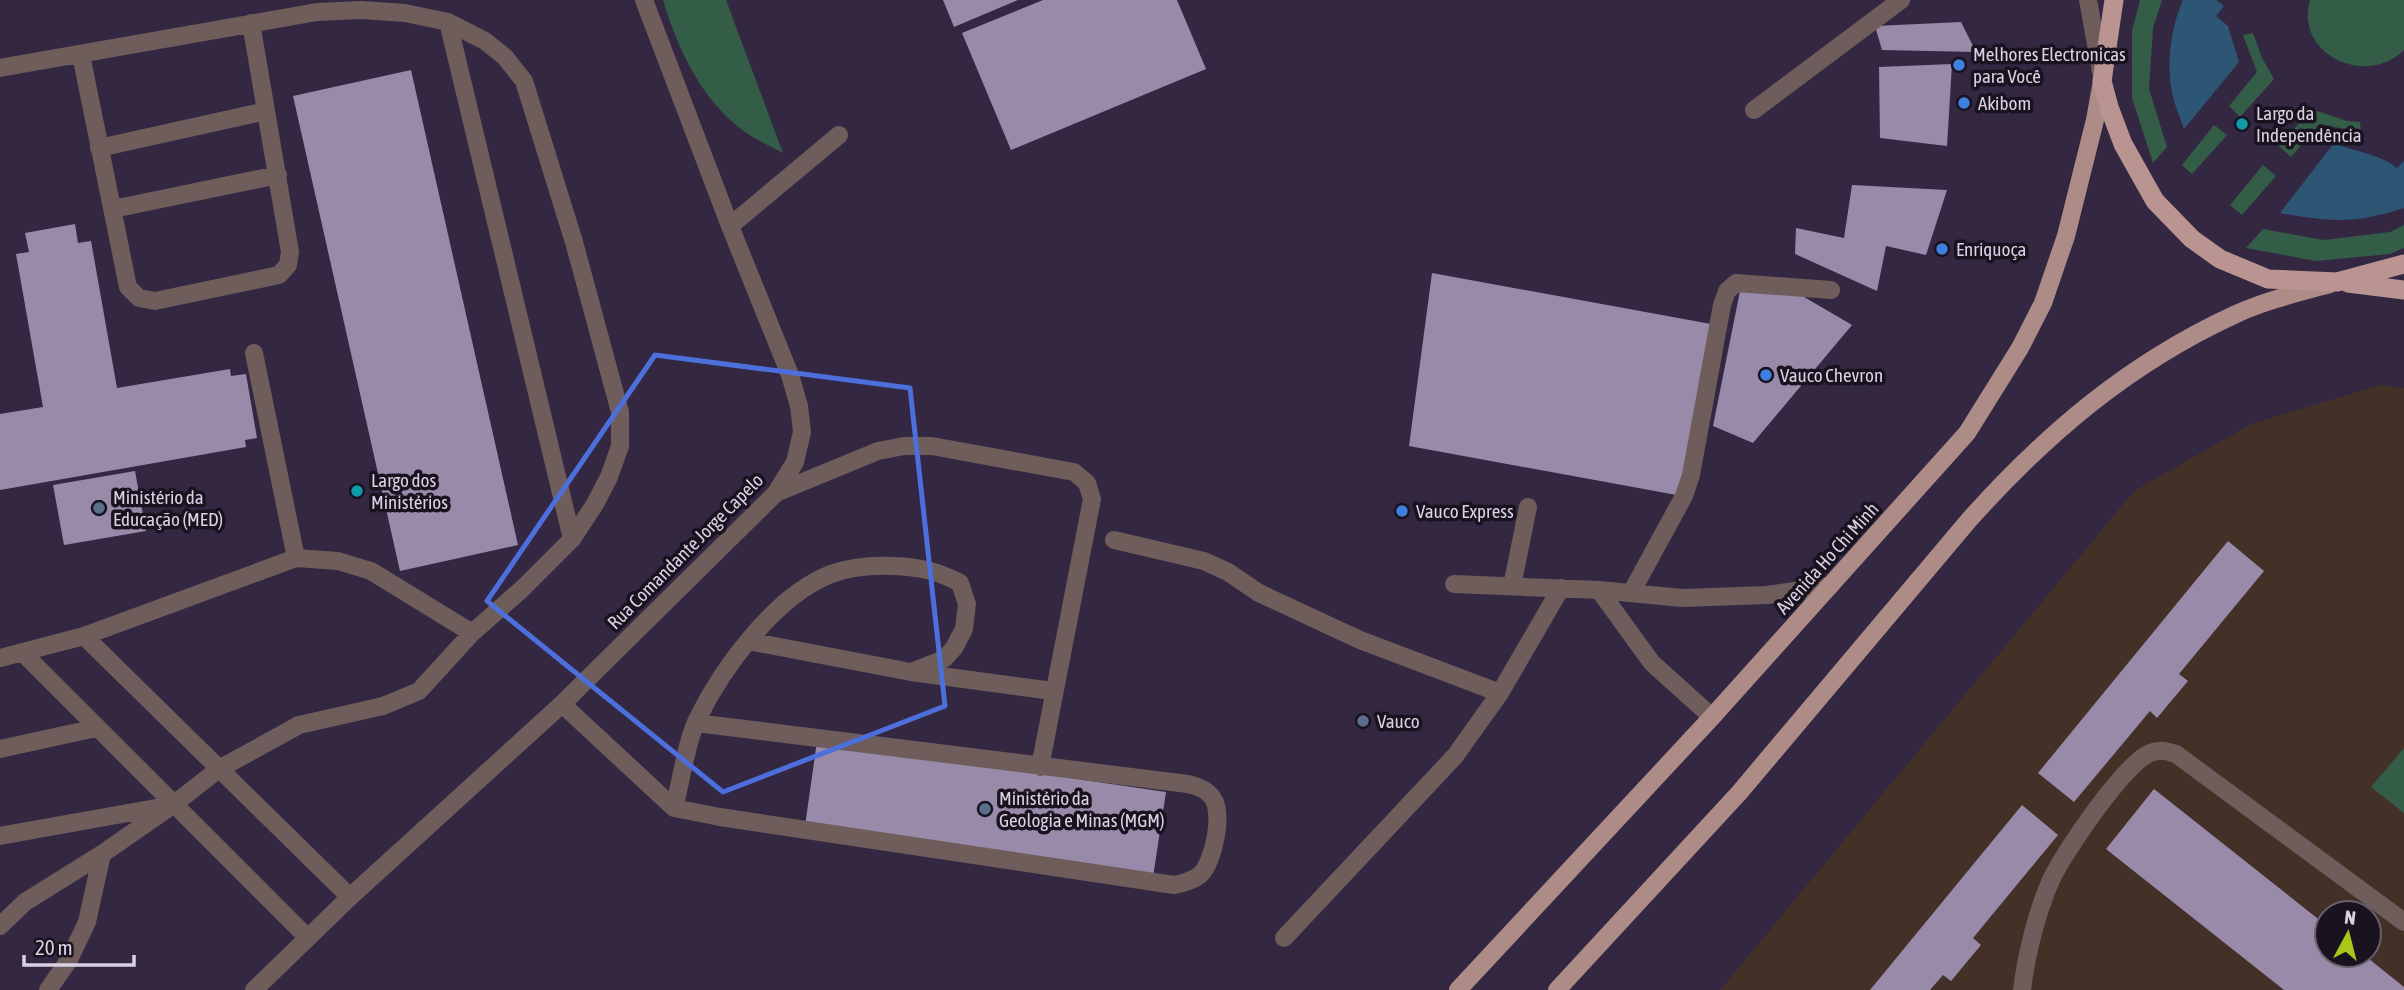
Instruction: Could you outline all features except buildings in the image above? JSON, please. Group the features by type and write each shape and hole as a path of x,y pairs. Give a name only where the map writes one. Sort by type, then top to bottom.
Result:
{"highway":[{"path":"2114,0 2102,81 2123,145 2155,201 2192,239 2220,259 2268,279 2337,282 2404,290"},
{"path":"2337,282 2404,264"}],"main road":[{"name":"Avenida Ho Chi Minh","path":"1458,990 1713,717 1966,433 2020,348 2043,303 2066,236 2102,81"},
{"path":"1557,990 1739,793 1969,520 2007,477 2042,444 2118,380 2174,345 2260,305 2337,282"}],"street":[{"name":"Rua Comandante Jorge Capelo","path":"254,990 350,897 562,704 776,493 795,462 802,432 799,406 790,375 646,8 638,0"},
{"path":"1755,110 1901,0"},
{"path":"2088,0 2102,81"},
{"path":"0,68 317,12 361,10 405,13 448,22 485,41 505,57 524,81 574,242 620,412 620,446 609,477 572,539 472,633 419,691 383,706 299,725 219,769 102,854 25,902 0,926"},
{"path":"448,22 572,539"},
{"path":"81,55 128,286 139,298 155,301 279,275 288,265 290,252 251,23"},
{"path":"99,148 266,111"},
{"path":"730,226 839,135"},
{"path":"113,209 278,175"},
{"path":"1631,593 1684,496 1691,475 1722,305 1727,291 1736,283 1831,290"},
{"path":"254,353 296,558"},
{"path":"776,493 878,452 904,446 932,446 1074,472 1087,483 1092,499 1040,767"},
{"path":"1512,586 1528,507"},
{"path":"1114,540 1204,561 1228,572 1271,599 1360,640 1500,693"},
{"path":"0,658 84,636 296,558 338,561 371,571 472,633"},
{"path":"674,808 696,723 719,681 748,641 777,611 832,574 876,565 915,566 939,571 960,583 967,604 964,629 954,648 944,659 911,671"},
{"path":"1454,584 1599,590 1682,598 1767,595 1830,586"},
{"path":"1284,938 1455,756 1500,693 1561,588"},
{"path":"1599,590 1652,663 1713,717"},
{"path":"84,636 350,897"},
{"path":"748,641 911,671 1053,691"},
{"path":"23,653 309,938"},
{"path":"562,704 674,808 1174,885 1189,882 1201,874 1210,862 1219,815 1213,798 1202,788 1188,784 696,723"},
{"path":"0,749 96,728"},
{"path":"2022,990 2034,932 2050,882 2069,846 2134,766 2147,754 2156,751 2166,750 2176,754 2404,922"},
{"path":"0,836 174,804"},
{"path":"48,990 69,960 87,922 102,854"},
{"path":"0,908 25,902"}],"highlighted area":[{"path":"655,355 910,388 945,706 723,792 487,601"}],"shaded area":[{"path":"2380,385 2404,388 2404,990 1720,990 2134,491 2251,424"}],"green space":[{"path":"663,0 726,0 783,153 745,132 704,90 684,56"},
{"path":"2140,0 2162,0 2153,28 2149,89 2167,147 2153,163 2132,98 2132,31"},
{"path":"2310,0 2404,0 2404,50 2388,61 2371,66 2353,65 2337,60 2323,50 2313,36 2308,19"},
{"path":"2253,33 2262,58 2274,79 2240,117 2229,106 2257,72 2243,35"},
{"path":"2311,109 2347,121 2360,122 2361,132 2319,124 2291,157 2279,146"},
{"path":"2214,125 2227,135 2192,174 2182,165"},
{"path":"2263,165 2276,176 2242,215 2230,205"},
{"path":"2404,225 2404,248 2390,254 2316,261 2246,248 2263,229 2324,240 2390,232"},
{"path":"2404,748 2404,813 2371,787"}],"water":[{"path":"2183,0 2216,0 2224,6 2216,16 2228,26 2239,62 2184,129 2170,81 2173,33"},
{"path":"2334,143 2375,156 2397,168 2404,161 2404,208 2371,217 2342,220 2280,213"}],"place":[{"name":"Melhores Electronicas para Você","path":"1959,65"},
{"name":"Akibom","path":"1964,103"},
{"name":"Largo da Independência","path":"2242,124"},
{"name":"Enriquoça","path":"1942,249"},
{"name":"Vauco Chevron","path":"1766,375"},
{"name":"Largo dos Ministérios","path":"357,491"},
{"name":"Ministério da Educação (MED)","path":"99,508"},
{"name":"Vauco Express","path":"1402,511"},
{"name":"Vauco","path":"1363,721"},
{"name":"Ministério da Geologia e Minas (MGM)","path":"985,809"}]}
